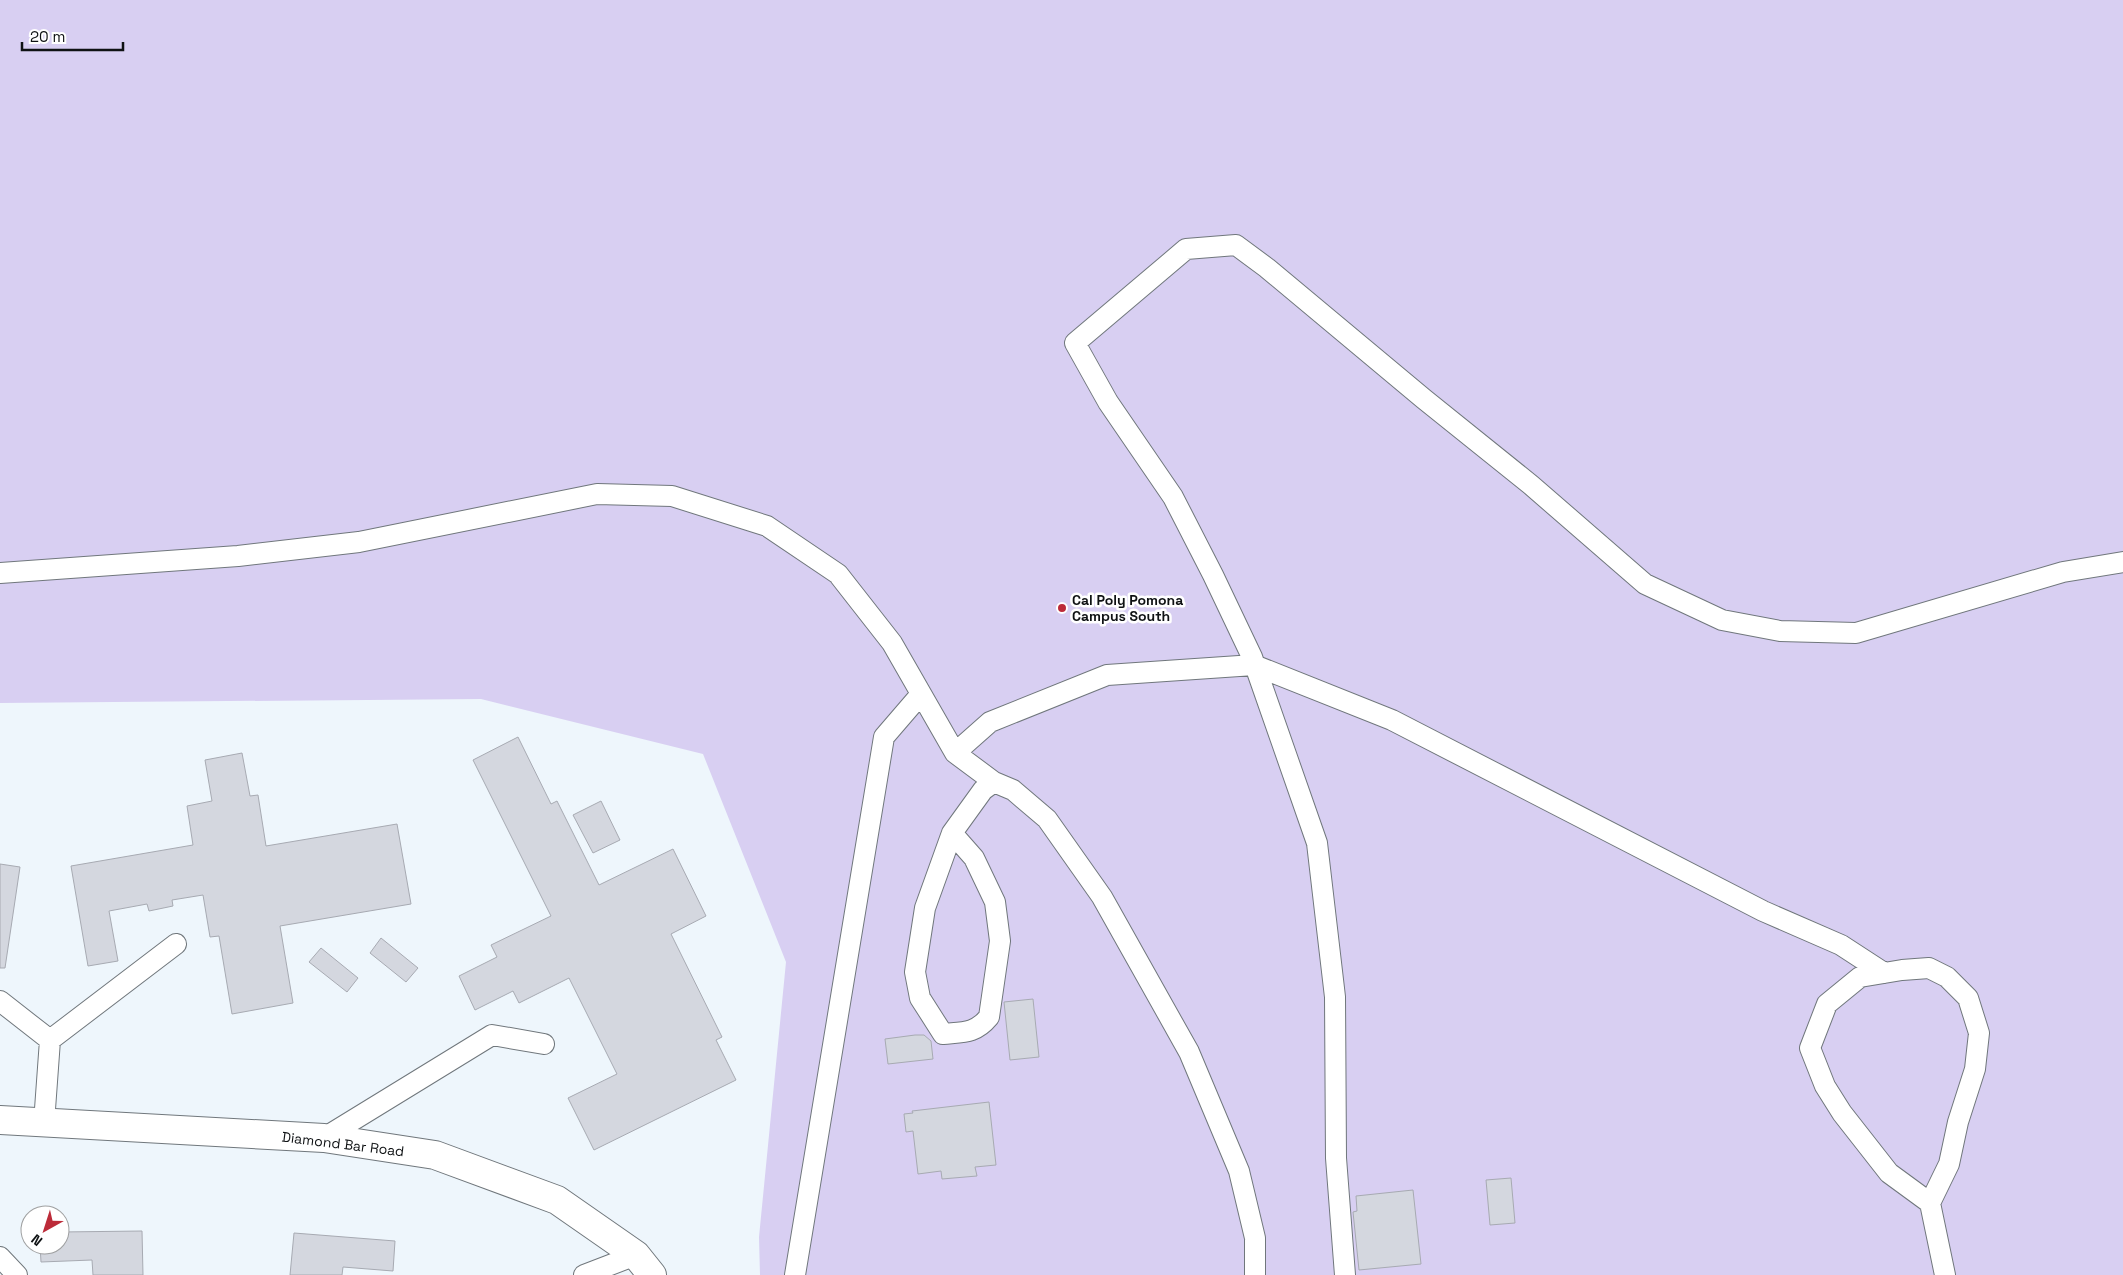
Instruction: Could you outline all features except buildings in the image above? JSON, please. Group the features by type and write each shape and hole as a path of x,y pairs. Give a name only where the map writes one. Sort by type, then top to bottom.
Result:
{"street":[{"name":"Diamond Bar Road","path":"0,1120 324,1138 435,1155 557,1200 644,1265"}],"lane":[{"path":"1344,1275 1336,1158 1335,997 1317,843 1254,664 1213,575 1173,497 1108,402 1075,343 1186,250 1236,245 1267,268 1424,399 1531,485 1645,584 1722,620 1780,631 1856,632 2063,572 2123,562"},
{"path":"0,573 238,556 359,542 597,494 672,496 767,526 838,574 892,644 955,753 994,782 1012,790 1047,819 1102,897 1189,1052 1239,1171 1255,1238 1255,1275"},
{"path":"955,753 990,722 1107,675 1254,664 1392,720 1755,907 1842,946 1884,973"},
{"path":"795,1275 884,738 921,694"},
{"path":"952,833 974,858 995,902 1000,941 989,1017 981,1027 969,1032 943,1034 920,998 915,972 925,908 952,833 984,790 994,782"},
{"path":"44,1123 50,1040 176,944"},
{"path":"1930,1202 1889,1174 1842,1113 1825,1086 1810,1048 1827,1004 1860,977 1929,968 1947,977 1968,998 1979,1033 1975,1069 1958,1122 1949,1164 1930,1202 1945,1275"},
{"path":"0,1001 50,1040"},
{"path":"324,1138 492,1035 544,1044"},
{"path":"0,1257 17,1275"},
{"path":"584,1275 644,1265"}],"shaded area":[{"name":"Cal Poly Pomona Campus South","path":"0,0 2123,0 2123,1275 760,1275 759,1237 786,962 703,754 481,699 0,703"}],"place":[{"name":"Cal Poly Pomona Campus South","path":"1062,608"}]}
